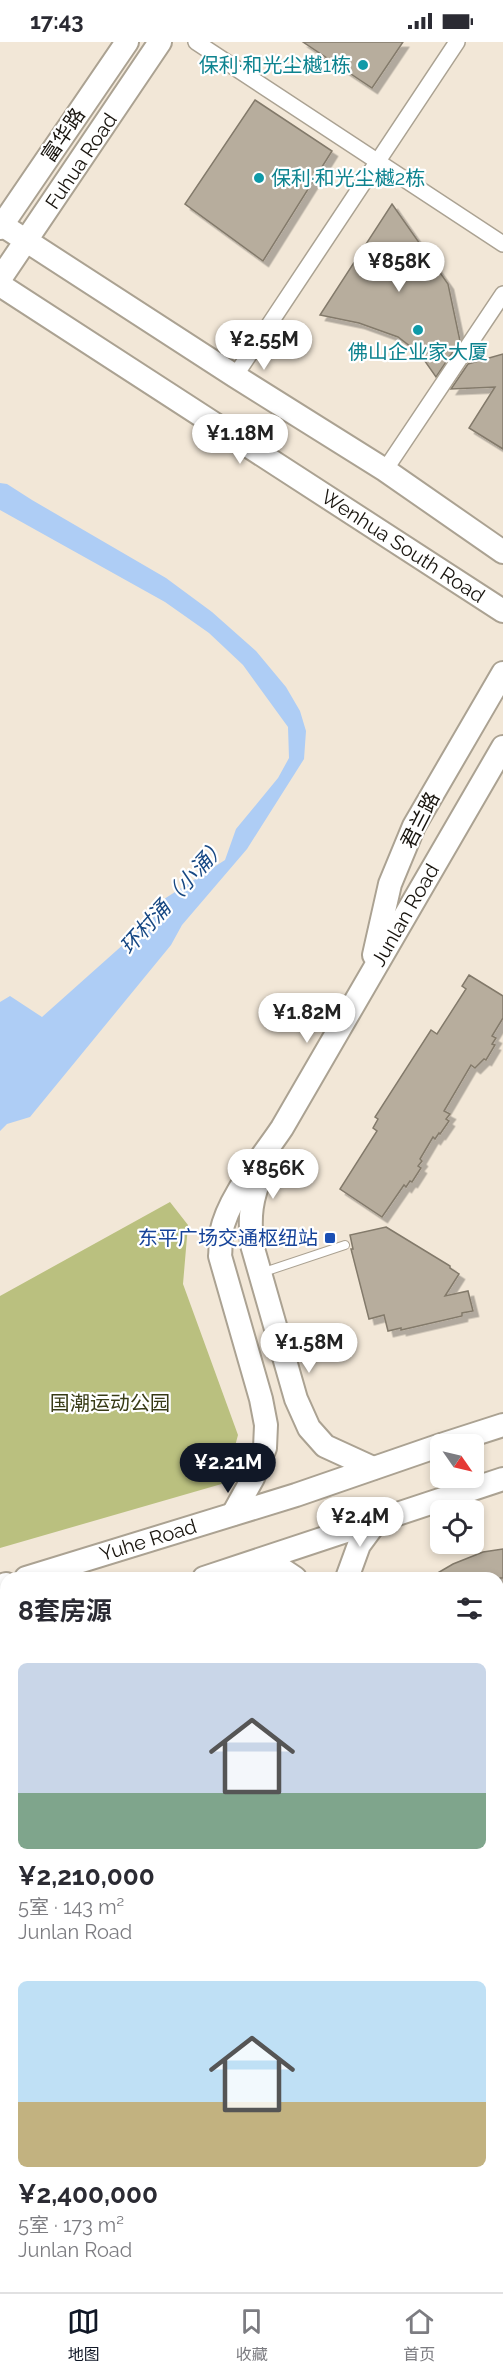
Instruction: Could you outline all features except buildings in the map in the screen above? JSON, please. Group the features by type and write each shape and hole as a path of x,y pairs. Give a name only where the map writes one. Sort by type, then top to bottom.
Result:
{"main road":[{"name":"富华路","path":"1,227 127,42"},
{"name":"Fuhua Road","path":"0,279 160,42"},
{"path":"1,227 385,470 503,552"},
{"name":"Wenhua South Road","path":"0,285 503,611"},
{"name":"君兰路","path":"368,980 390,884 414,826 503,673"},
{"name":"Junlan Road","path":"233,1514 253,1478 265,1448 266,1425 261,1399 220,1256 221,1233 226,1215 242,1185 282,1128 503,747"},
{"path":"282,1128 253,1195 249,1221 259,1273 296,1399 309,1428 325,1446 373,1468"},
{"name":"Yuhe Road","path":"476,1434 503,1425"},
{"name":"Yuhe Road","path":"45,1572 233,1514 430,1449"},
{"path":"224,1572 503,1479"},
{"path":"349,1572 359,1545 376,1522"},
{"path":"256,1562 287,1572"}],"street":[{"path":"196,42 503,244"},
{"path":"235,376 457,42"},
{"path":"385,470 503,294"}],"lane":[{"path":"259,1273 345,1245"}],"green space":[{"name":"国潮运动公园","path":"170,1202 188,1225 183,1284 238,1435 225,1483 0,1548 0,1296"}],"water":[{"name":"环村涌（小涌）","path":"0,483 7,484 166,578 212,612 256,651 286,687 300,711 306,731 304,759 247,849 182,925 171,945 30,1117 7,1124 0,1131 0,1002 10,996 42,1017 153,918 161,901 225,860 236,829 278,778 289,758 288,727 243,665 209,633 165,602 0,510"}],"place":[{"name":"保利·和光尘樾1栋","path":"363,65"},
{"name":"保利·和光尘樾2栋","path":"259,178"},
{"name":"佛山企业家大厦","path":"418,330"},
{"name":"东平广场交通枢纽站","path":"330,1238"}]}
